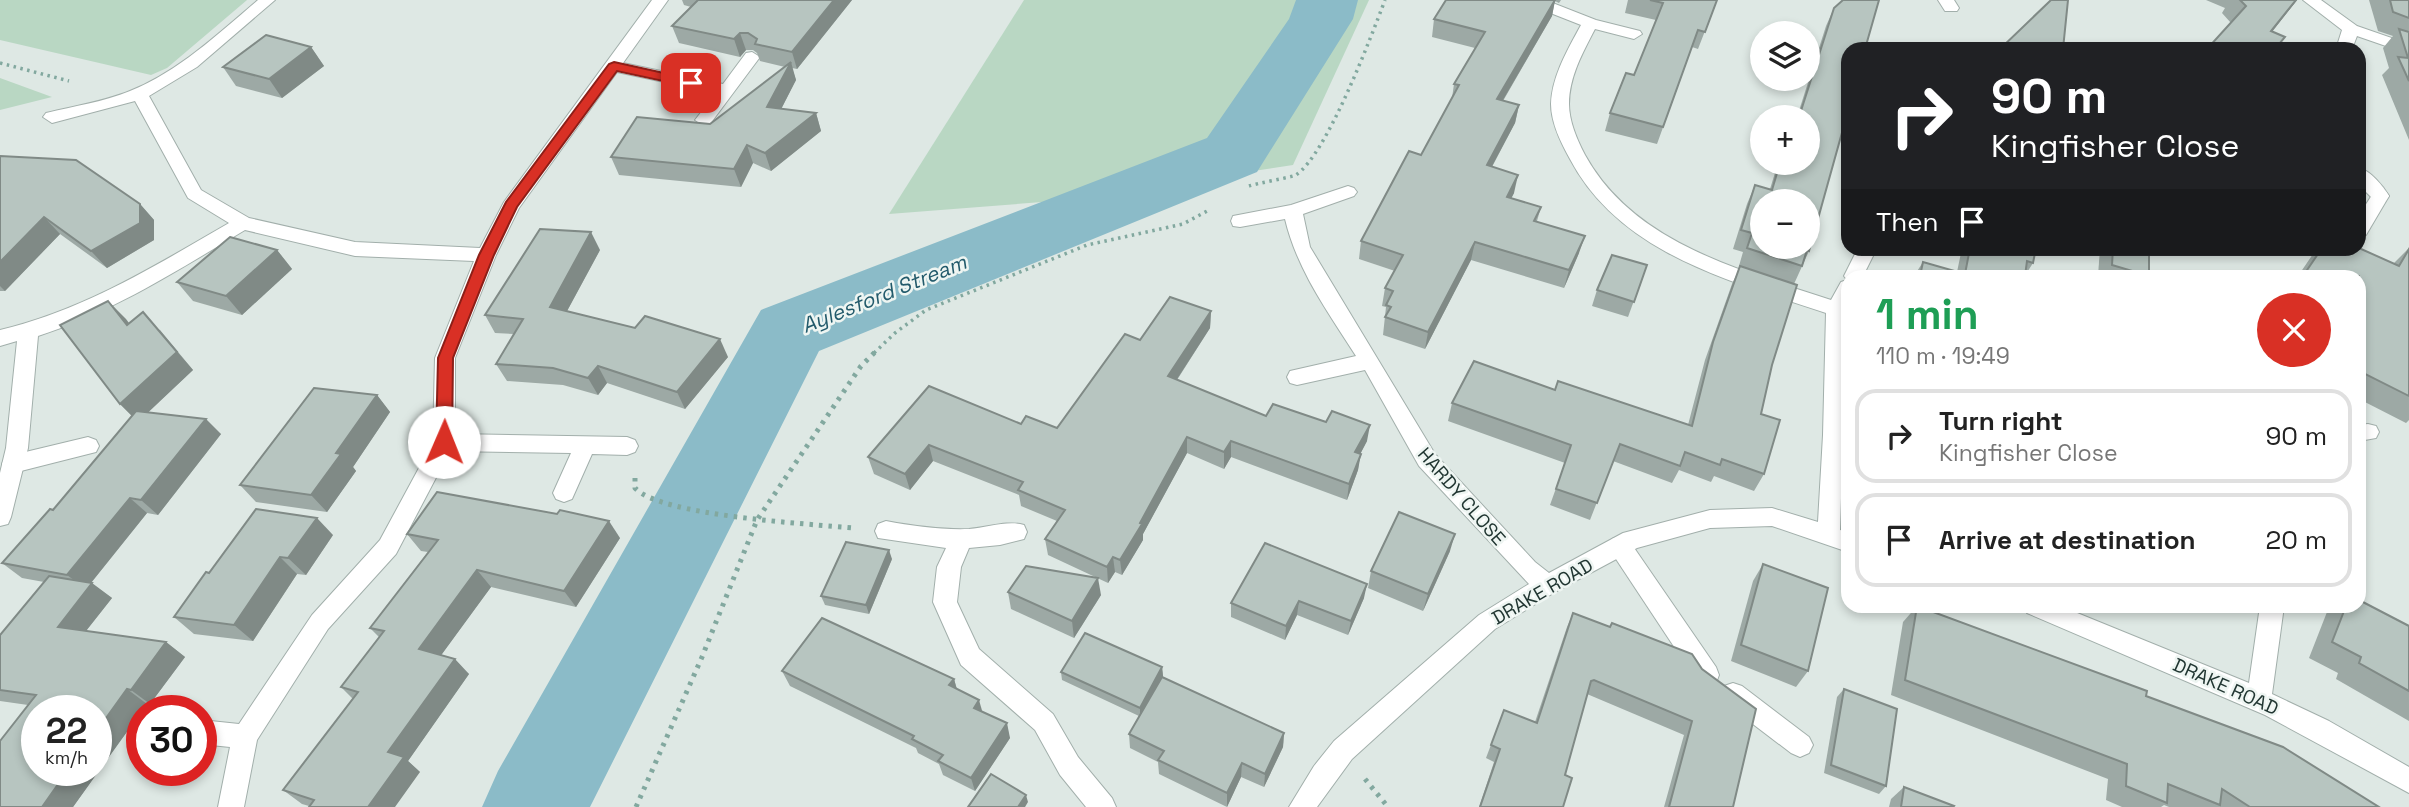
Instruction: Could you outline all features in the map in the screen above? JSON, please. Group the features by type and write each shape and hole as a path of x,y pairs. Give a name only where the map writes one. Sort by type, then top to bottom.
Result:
{"street":[{"path":"52,117 139,93 200,56 267,0"},
{"path":"231,807 245,736 320,622 388,547 444,442 445,358 486,255 511,206 660,0"},
{"path":"1531,0 1590,23 1634,34"},
{"path":"2311,0 2351,29 2409,49"},
{"path":"1590,23 1564,82 1560,106 1579,164 1601,194 1636,226 1675,250 1836,309"},
{"path":"2346,42 2351,29"},
{"path":"704,120 752,57"},
{"path":"614,66 727,90"},
{"path":"139,93 194,194 243,223 355,249 486,255"},
{"path":"2366,181 2380,196 2366,219"},
{"path":"1240,221 1293,211 1348,191"},
{"name":"HARDY CLOSE","path":"1293,211 1301,247 1318,280 1370,361 1427,460 1528,569 1547,585"},
{"path":"0,338 28,333 120,295 243,223"},
{"path":"1838,539 1834,435 1836,309 1841,300"},
{"path":"0,517 17,448 28,333"},
{"path":"1297,377 1370,361"},
{"path":"444,442 627,446"},
{"path":"564,493 584,445"},
{"path":"13,464 88,446"},
{"name":"DRAKE ROAD","path":"1303,807 1343,750 1487,622 1547,585 1631,540 1710,519 1772,517 1838,539"},
{"path":"886,531 931,538 962,538 1016,532"},
{"path":"962,538 949,567 945,602 970,657 1044,722 1069,766 1103,807"},
{"path":"1620,546 1704,673 1800,745"},
{"name":"DRAKE ROAD","path":"2052,613 2259,698 2369,755 2409,781"},
{"path":"2259,698 2271,613"},
{"path":"217,733 245,736"}],"path":[{"path":"1246,187 1269,179 1295,176 1315,155 1364,56 1385,0"},
{"path":"636,807 702,657 757,520 861,366 895,333 926,310 1087,245 1183,224 1218,205"},
{"path":"627,446 637,456 635,488 643,497 742,518 886,531"}],"green space":[{"path":"0,0 247,0 167,68 151,75 0,40"},
{"path":"1024,0 1369,0 1293,165 1055,201 889,214"},
{"path":"0,78 52,97 0,110"}],"building":[{"path":"698,0 834,0 792,52 755,44 757,39 748,33 740,33 734,39 672,26"},
{"path":"1446,0 1555,0 1497,99 1519,105 1487,165 1518,175 1507,197 1541,207 1534,221 1585,236 1569,270 1475,242 1428,332 1385,317 1391,307 1386,305 1393,291 1385,288 1403,255 1361,241 1409,151 1421,155 1459,85 1454,84 1485,32 1434,19"},
{"path":"1650,0 1717,0 1705,32 1698,30 1663,127 1610,113 1626,73 1634,75 1663,3"},
{"path":"1843,0 1879,0 1867,42 1841,42 1841,136 1820,212 1820,189 1772,189 1776,175 1820,175 1820,105 1803,105 1807,91 1820,91 1820,52 1834,8"},
{"path":"2051,0 2068,0 2064,42 2007,42"},
{"path":"2240,0 2296,0 2271,31 2285,37 2281,42 2213,42 2246,6"},
{"path":"2390,0 2409,0 2409,18 2393,12"},
{"path":"2399,29 2409,32 2409,81 2398,57 2408,58"},
{"path":"266,35 311,47 269,79 223,67"},
{"path":"791,62 767,107 816,113 765,153 747,145 734,169 611,157 637,117 710,124"},
{"path":"0,156 76,160 140,204 140,223 91,251 44,217 0,262"},
{"path":"1750,201 1750,232 1741,230"},
{"path":"540,229 591,232 550,307 635,328 645,316 720,339 677,392 598,366 588,378 553,368 496,364 523,319 485,315"},
{"path":"230,237 277,250 226,296 177,282"},
{"path":"2409,249 2409,396 2366,374 2366,270 2307,270 2317,256 2366,256 2366,251 2399,266"},
{"path":"1612,255 1647,265 1634,302 1597,290"},
{"path":"1968,256 2034,256 2033,263 2027,261 2026,270 1966,270"},
{"path":"2113,256 2149,256 2149,270 2129,270 2112,265"},
{"path":"1781,259 1804,259 1802,266"},
{"path":"1923,262 1951,270 1921,270"},
{"path":"1740,266 1797,285 1772,365 1761,414 1780,420 1764,474 1722,459 1720,465 1685,452 1680,466 1620,444 1597,503 1556,489 1571,445 1452,403 1474,361 1555,390 1558,381 1692,426 1713,342"},
{"path":"1170,297 1211,311 1168,376 1266,416 1273,404 1326,422 1332,411 1370,425 1355,452 1361,454 1349,484 1231,441 1224,452 1187,437 1120,560 1113,557 1107,567 1045,539 1065,510 1018,490 1023,482 929,445 905,474 868,457 929,386 1021,424 1026,416 1057,428 1125,334 1140,340"},
{"path":"108,301 127,325 143,312 177,352 120,404 60,325"},
{"path":"314,388 377,395 336,453 341,454 311,495 240,485"},
{"path":"136,411 206,419 141,500 130,498 67,575 2,563 50,509 53,510"},
{"path":"437,492 557,514 560,510 609,521 564,591 477,570 419,649 455,659 388,752 404,757 368,807 309,807 314,800 283,790 358,692 341,687 384,631 370,628 438,540 407,534"},
{"path":"256,509 317,518 288,558 280,557 234,625 174,617 206,572 209,573"},
{"path":"1399,512 1455,534 1428,594 1371,571"},
{"path":"846,542 889,550 866,605 821,596"},
{"path":"1265,543 1367,584 1351,621 1299,601 1286,626 1231,603"},
{"path":"1763,564 1828,588 1808,671 1741,645"},
{"path":"1026,566 1098,578 1072,621 1008,592"},
{"path":"49,576 92,583 58,627 166,642 131,690 127,689 112,710 112,695 36,695 0,690 0,635"},
{"path":"2366,604 2409,626 2409,691 2359,663 2361,657 2332,642 2343,613 2366,613"},
{"path":"1573,613 1610,627 1612,623 1692,654 1702,669 1756,709 1733,807 1669,807 1692,721 1594,680 1591,681 1565,775 1572,778 1563,807 1480,807 1500,749 1491,745 1504,710 1537,723"},
{"path":"1916,613 1936,613 2147,691 2146,696 2283,747 2379,807 2250,807 2222,789 2220,805 2168,784 2167,803 2126,786 2127,764 1905,680"},
{"path":"822,618 954,679 949,685 979,700 974,708 1007,723 971,778 938,761 943,755 912,739 914,736 782,671"},
{"path":"1085,633 1162,667 1140,708 1061,672"},
{"path":"1162,677 1284,733 1265,774 1242,763 1227,793 1158,760 1164,751 1129,734"},
{"path":"1844,689 1897,709 1886,786 1831,765"},
{"path":"21,714 21,786 57,786 42,807 0,807 0,741"},
{"path":"991,774 1026,795 1018,807 968,807"},
{"path":"1904,787 1954,806 1901,807"}],"waterway":[{"name":"Aylesford Stream","path":"535,807 789,331 1232,155 1321,19 1327,0"}],"route":[{"path":"444,442 445,358 486,255 511,206 614,66 691,83"}]}
